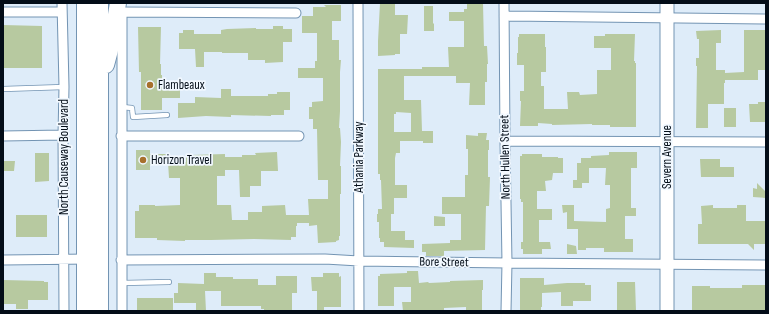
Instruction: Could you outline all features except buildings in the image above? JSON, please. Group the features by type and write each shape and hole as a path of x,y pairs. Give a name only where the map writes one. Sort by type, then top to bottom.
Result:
{"highway":[{"name":"North Causeway Boulevard","path":"85,3 93,258 100,311"},
{"name":"North Causeway Boulevard","path":"85,311 93,258 100,81 100,3"},
{"path":"100,81 110,50 121,6"}],"street":[{"name":"Athania Parkway","path":"358,3 359,311"},
{"name":"North Hullen Street","path":"504,3 504,141 507,264 506,311"},
{"name":"Severn Avenue","path":"667,311 668,3"},
{"path":"122,311 121,6 296,13"},
{"path":"3,12 62,7"},
{"name":"North Causeway Boulevard","path":"62,7 64,87 64,311"},
{"path":"504,16 766,19"},
{"path":"3,136 63,135"},
{"path":"121,136 299,136"},
{"path":"504,141 766,142"},
{"path":"3,260 93,258"},
{"name":"Bore Street","path":"121,260 325,259 507,264 766,265"}],"lane":[{"path":"3,89 64,87"},
{"path":"122,107 132,108 133,117 167,115"},
{"path":"122,283 169,282"}],"place":[{"name":"Flambeaux","path":"150,85"},
{"name":"Horizon Travel","path":"143,160"}]}
